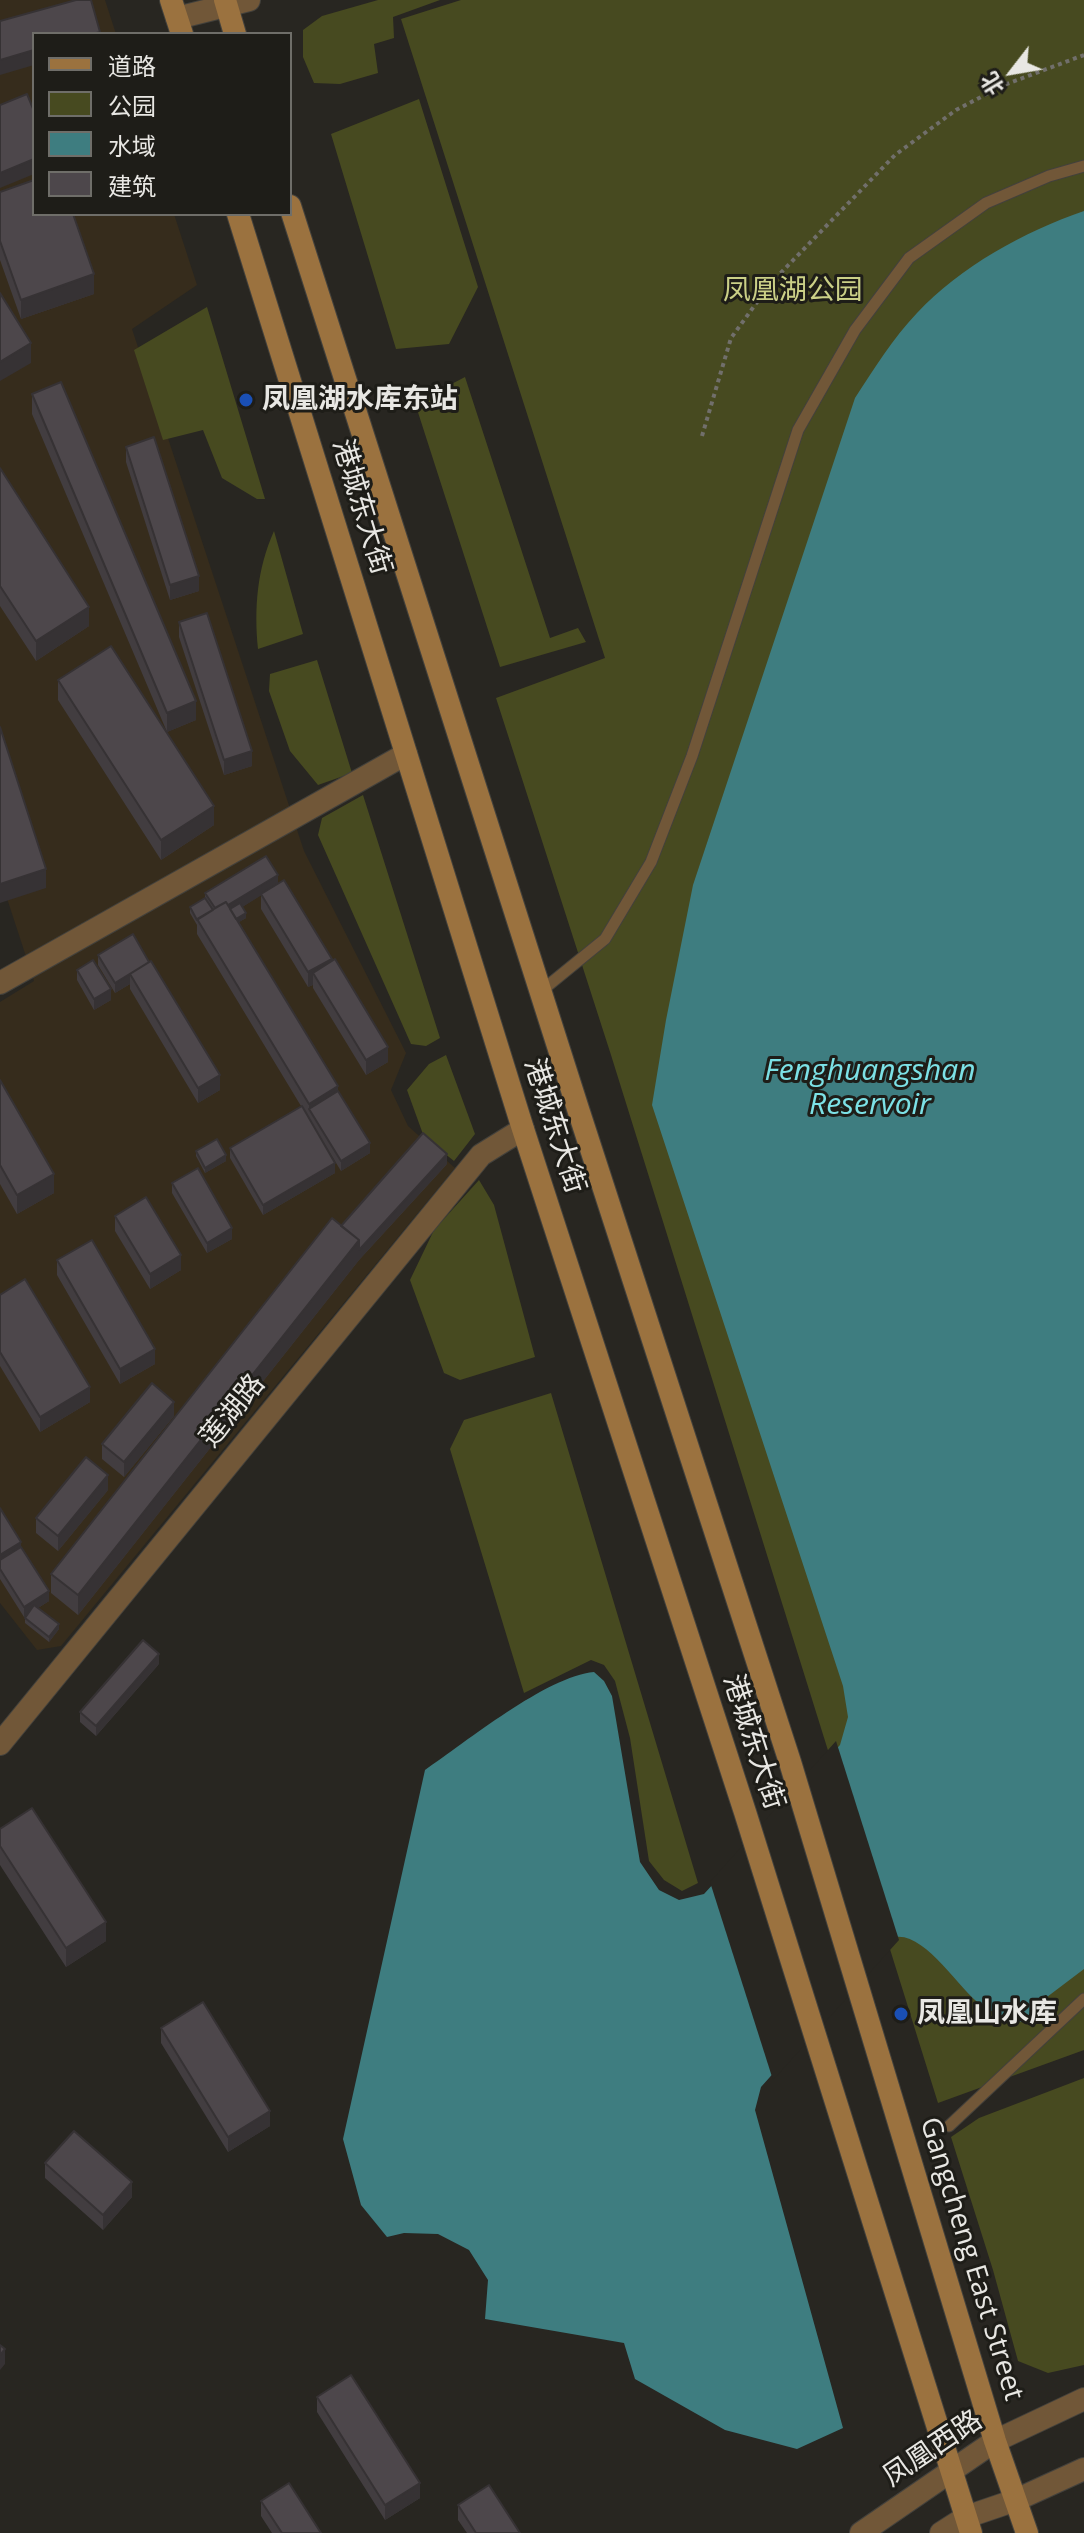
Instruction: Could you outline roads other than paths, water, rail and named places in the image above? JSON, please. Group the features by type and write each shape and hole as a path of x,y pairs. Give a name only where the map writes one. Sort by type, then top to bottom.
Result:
{"main road":[{"path":"226,3 234,32"},
{"name":"港城东大街","path":"292,212 540,992 790,1762 861,2001"},
{"name":"港城东大街","path":"239,216 523,1129 745,1812 951,2473"},
{"name":"Gangcheng East Street","path":"861,2001 995,2441 1027,2533"},
{"path":"951,2473 968,2525"}],"street":[{"path":"177,17 249,0"},
{"path":"0,983 406,754"},
{"name":"莲湖路","path":"0,1744 481,1155 523,1129"},
{"name":"凤凰西路","path":"861,2533 995,2441 1084,2399"},
{"path":"941,2533 968,2525 1084,2469"}],"lane":[{"path":"540,992 605,939 651,862 692,756 798,430 855,330 909,258 986,203 1049,176 1084,166"},
{"path":"949,2126 1084,1999"}],"water":[{"name":"Fenghuangshan Reservoir","path":"1084,211 1084,1969 1047,1997 1022,2022 981,2005 918,1943 895,1937 761,2087 755,2110 843,2428 797,2449 725,2430 635,2379 624,2343 485,2319 488,2280 469,2250 438,2234 404,2233 387,2237 361,2205 343,2139 425,1770 531,1697 575,1676 594,1672 604,1681 612,1696 640,1862 659,1890 679,1900 704,1894 840,1745 848,1717 843,1686 652,1105 693,885 855,398 908,323 953,280 994,252"}],"place":[{"name":"凤凰湖水库东站","path":"246,400"},
{"name":"凤凰山水库","path":"901,2014"}],"park label":[{"name":"凤凰湖公园","path":"793,291"}]}
